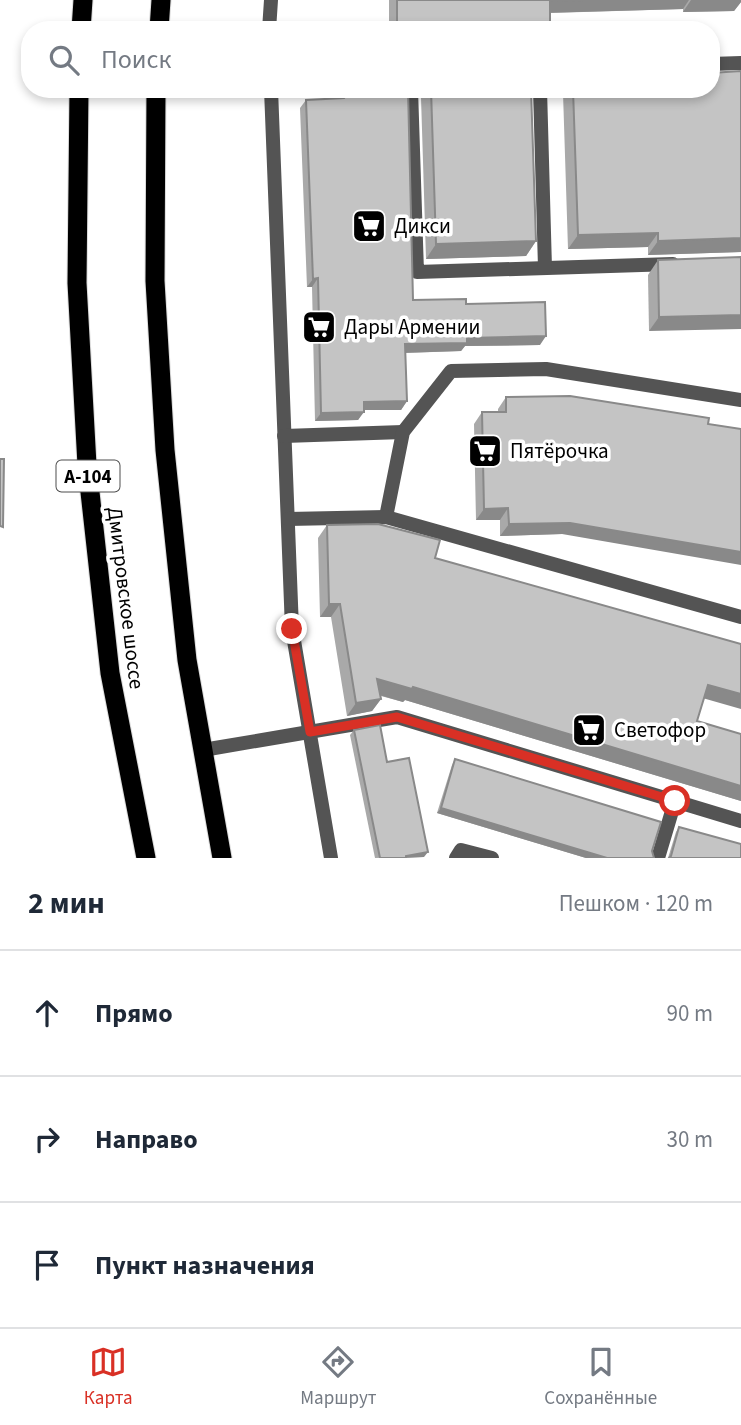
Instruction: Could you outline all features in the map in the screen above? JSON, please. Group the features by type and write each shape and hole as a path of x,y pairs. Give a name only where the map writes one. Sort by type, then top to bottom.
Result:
{"highway":[{"path":"82,21 83,0"},
{"path":"160,21 161,0"},
{"name":"Дмитровское шоссе","path":"79,98 77,283 87,466 110,673 146,858"},
{"path":"156,98 155,281 165,450 187,660 222,858"}],"lane":[{"path":"270,21 271,0"},
{"path":"720,63 741,62"},
{"path":"271,98 292,629 331,858"},
{"path":"411,98 417,272 685,263"},
{"path":"540,98 545,268"},
{"path":"386,517 403,432 450,371 546,369 741,400"},
{"path":"284,436 403,432"},
{"path":"288,519 386,517 741,617"},
{"path":"203,750 397,717 741,821"},
{"path":"658,858 675,801"},
{"path":"456,858 461,849 492,858"}],"building":[{"path":"397,0 588,0 550,1 550,21 397,21"},
{"path":"741,71 741,238 658,241 658,233 578,235 573,98 720,98 720,72"},
{"path":"408,98 413,300 466,299 466,304 545,302 546,336 467,338 467,343 405,344 407,401 364,402 364,412 321,413 318,278 313,279 306,100"},
{"path":"431,98 531,98 536,241 436,244"},
{"path":"741,257 741,315 659,317 658,260"},
{"path":"570,396 709,418 708,424 741,429 741,552 570,523 509,524 508,508 484,509 482,412 506,412 506,397"},
{"path":"0,459 4,459 3,527 0,526"},
{"path":"378,524 440,540 435,558 741,644 741,694 708,685 697,721 741,734 741,786 413,687 412,689 377,679 381,699 356,703 340,604 329,604 327,525"},
{"path":"380,725 387,762 409,758 428,852 406,858 380,858 354,730"},
{"path":"455,759 661,822 652,851 654,858 607,858 441,808"},
{"path":"679,827 741,844 741,858 669,858"}],"place":[{"name":"Дикси","path":"369,226"},
{"name":"Дары Армении","path":"319,327"},
{"name":"Пятёрочка","path":"485,451"},
{"name":"Светофор","path":"589,730"}],"route":[{"path":"292,629 310,732 397,717 675,801"}]}
